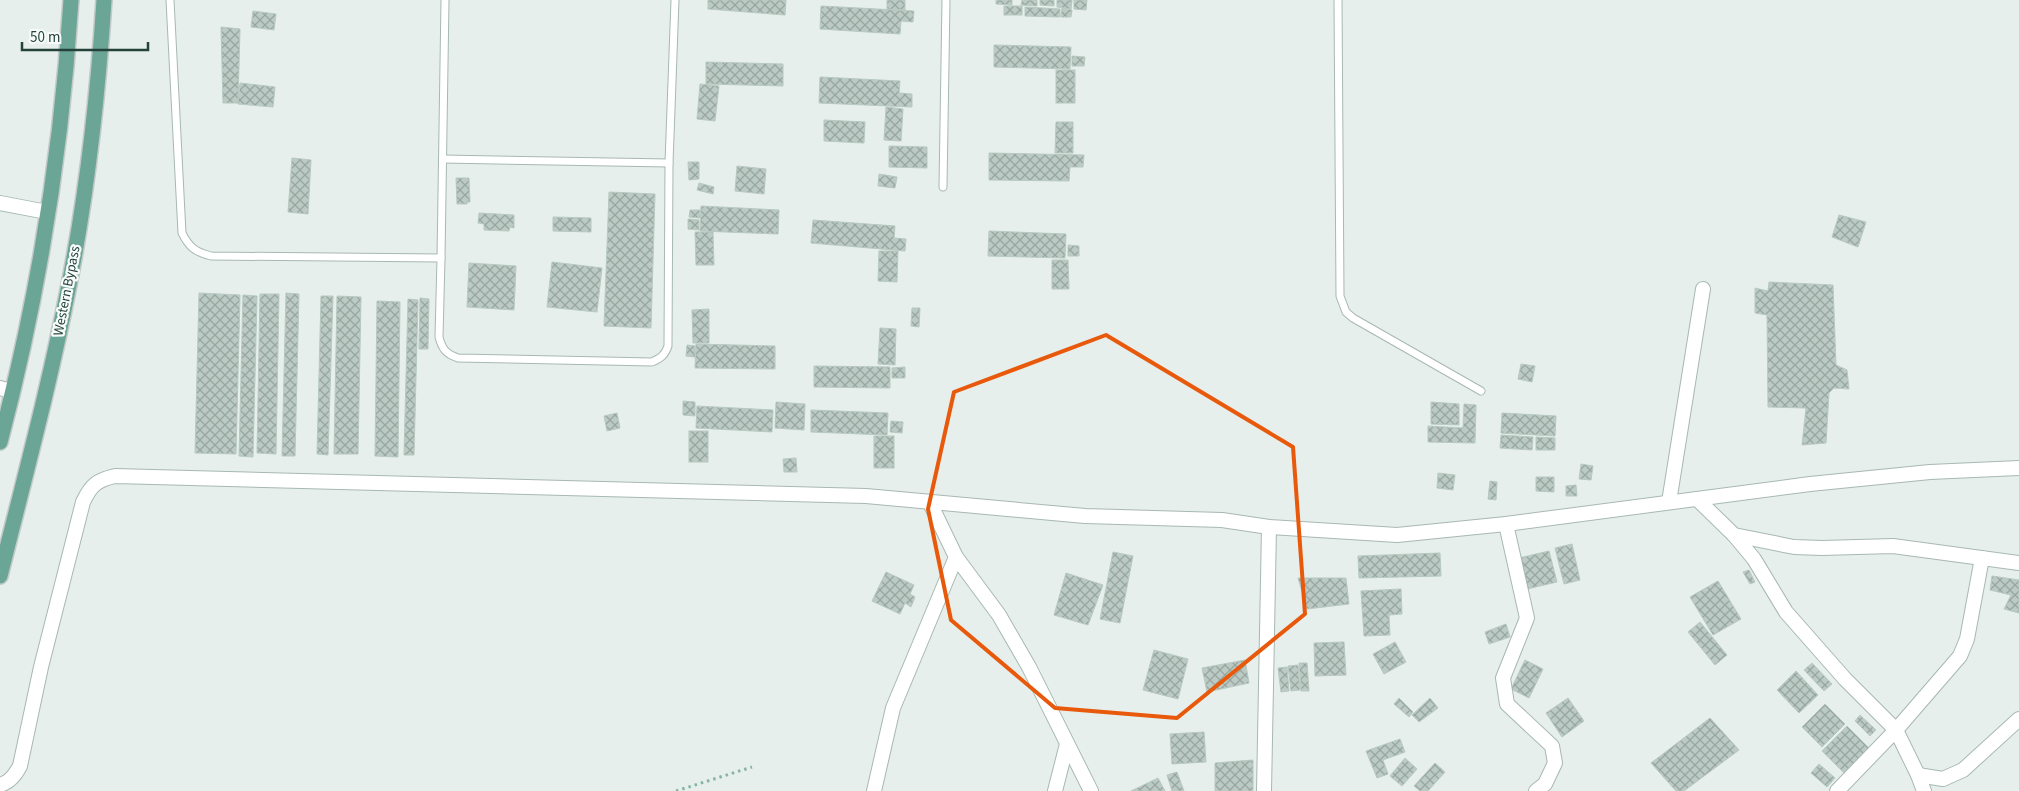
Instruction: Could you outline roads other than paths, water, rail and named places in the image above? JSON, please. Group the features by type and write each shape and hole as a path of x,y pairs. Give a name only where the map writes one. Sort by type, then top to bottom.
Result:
{"main road":[{"path":"0,442 7,390 38,275 54,170 70,0"},
{"name":"Western Bypass","path":"0,576 48,384 69,284 87,172 102,38 104,0"}],"street":[{"path":"0,203 47,212"},
{"path":"1669,502 1703,289"},
{"path":"0,785 6,783 15,775 20,766 41,667 83,502 88,492 102,479 115,476 866,496 1085,516 1222,520 1268,526 1397,535 1506,524 1810,484 1930,472 2019,468"},
{"path":"1698,499 1734,535 1754,559 1786,612 1845,679 1896,730 1918,774 1924,791"},
{"path":"930,503 956,556 998,615 1030,666 1091,791"},
{"path":"1506,524 1527,618 1503,678 1506,704 1552,746 1555,763 1545,784 1536,791"},
{"path":"1264,791 1268,526"},
{"path":"1734,535 1794,546 1822,548 1892,546 2019,563"},
{"path":"874,791 893,708 956,556"},
{"path":"1837,791 1896,730 1964,648 1982,558"},
{"path":"1918,774 1943,779 1964,770 2019,719"},
{"path":"1055,791 1067,744"}],"lane":[{"path":"170,0 182,233 187,244 197,253 211,256 441,258"},
{"path":"445,0 439,338 442,347 448,355 458,358 652,362 660,359 665,354 668,346 669,162 675,0"},
{"path":"943,187 946,0"},
{"path":"1338,0 1341,304 1353,318 1480,392"},
{"path":"442,159 669,162"}]}
